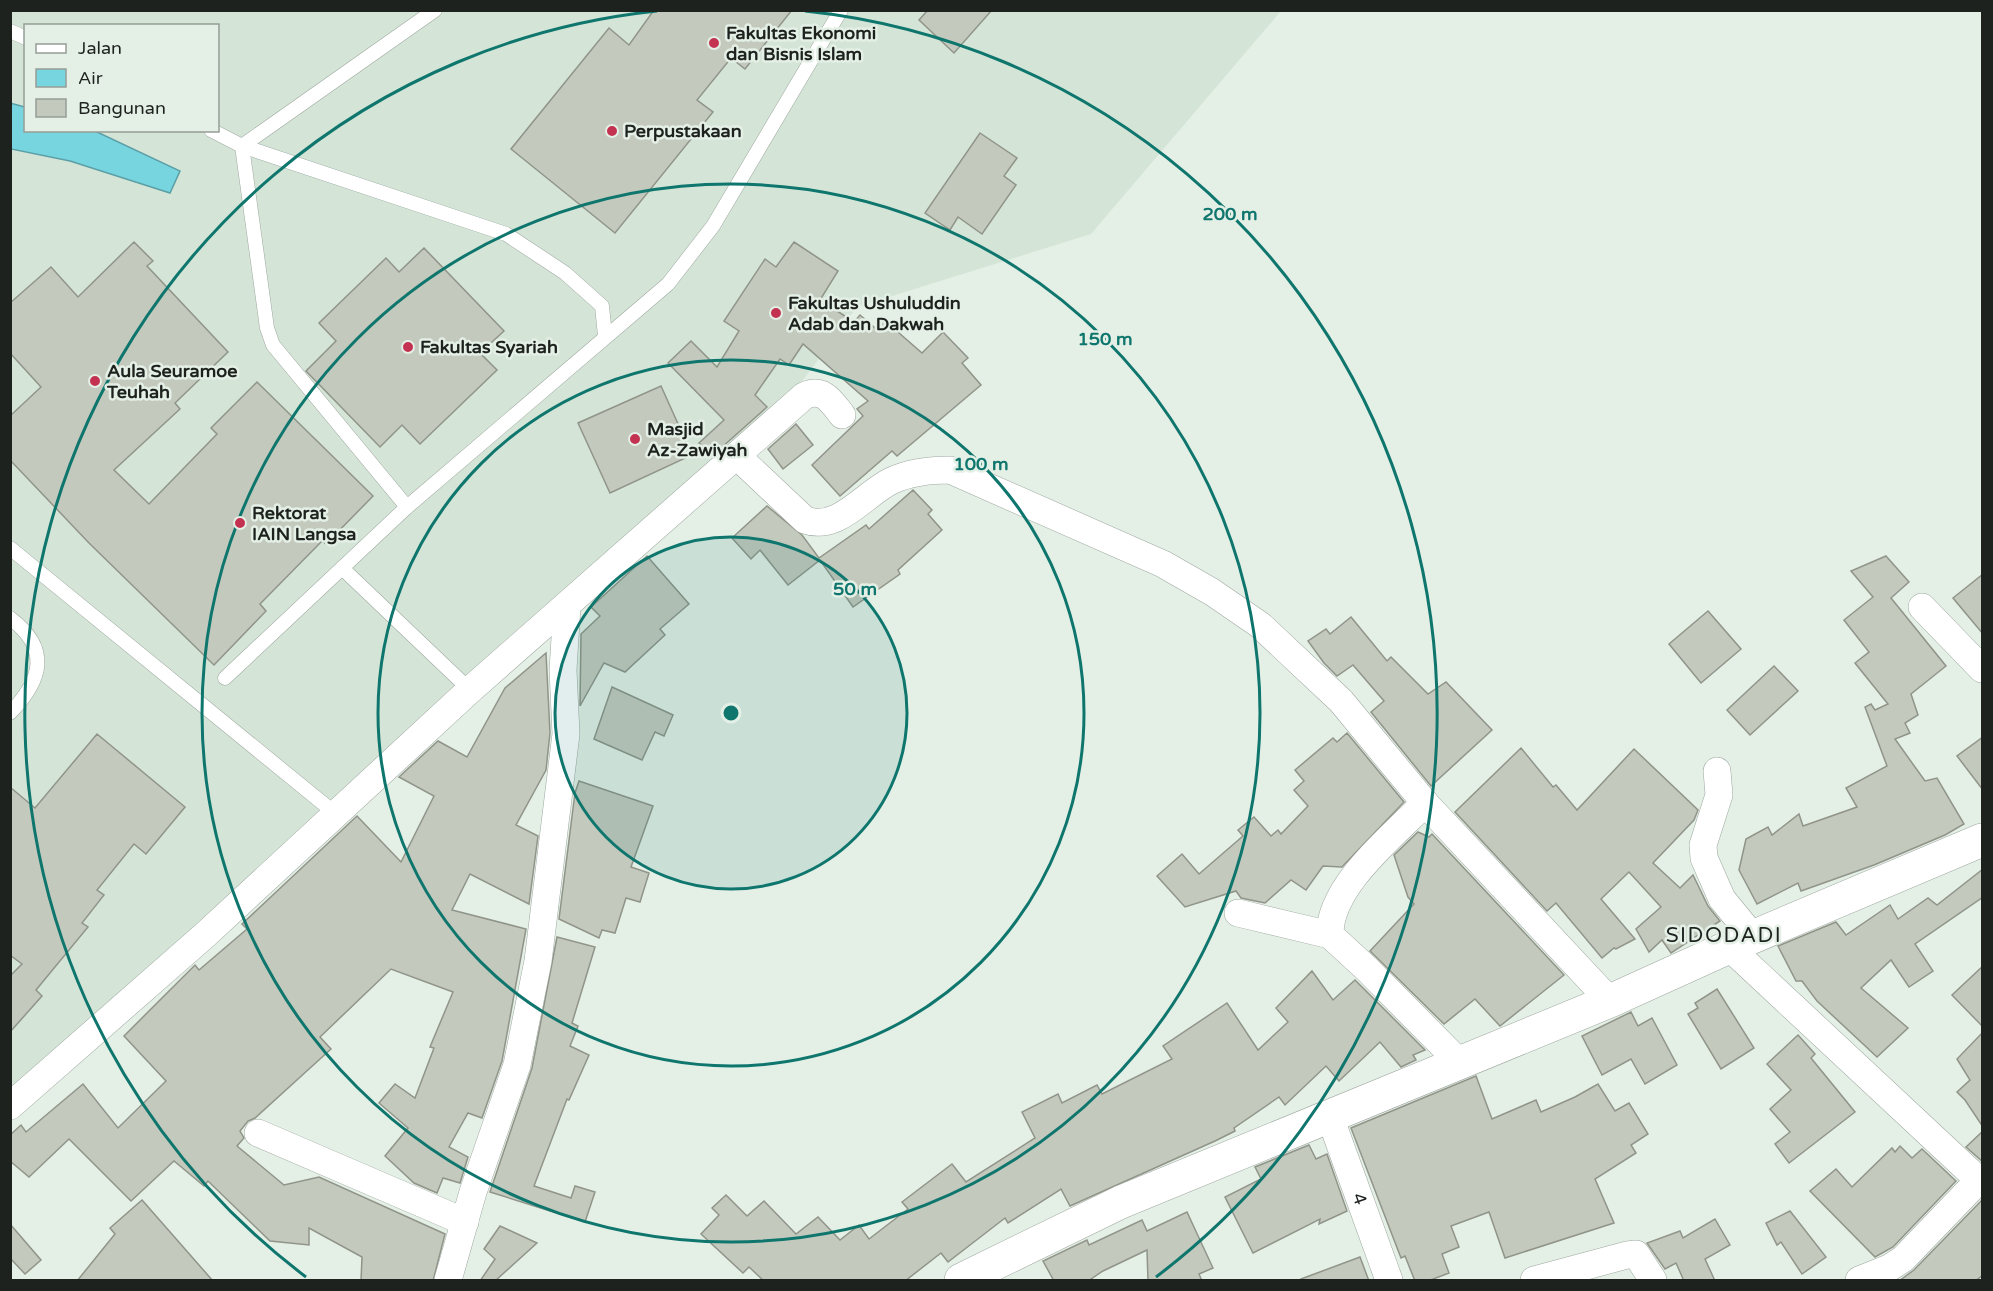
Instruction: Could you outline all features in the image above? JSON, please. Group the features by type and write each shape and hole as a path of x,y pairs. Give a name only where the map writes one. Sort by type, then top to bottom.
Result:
{"street":[{"path":"10,1106 205,935 470,690 804,396 812,392 822,394 842,415"},
{"path":"737,456 805,520 816,524 826,523 847,512 891,482 921,471 950,470 1163,564 1212,592 1260,625 1341,701 1425,803 1610,1001"},
{"path":"448,1281 473,1192 517,1065 538,961 566,734 563,670 567,606"},
{"path":"1922,606 1983,669"},
{"path":"1718,771 1719,795 1703,845 1704,858 1741,942 1981,1182 1903,1259 1859,1281"},
{"path":"1330,935 1332,913 1348,885 1425,803"},
{"path":"961,1281 1121,1202 1610,1001 1741,942 1983,840"},
{"path":"1238,913 1330,935 1460,1063"},
{"name":"4","path":"1330,1117 1389,1281"},
{"path":"258,1133 465,1222"},
{"path":"1533,1281 1636,1254 1653,1281"}],"lane":[{"path":"242,146 435,10"},
{"path":"225,678 407,507 668,284 713,226 841,10"},
{"path":"10,31 24,37"},
{"path":"215,132 242,146 506,234 565,273 602,306 605,336"},
{"path":"242,146 267,328 273,345 407,507"},
{"path":"10,548 336,814"},
{"path":"342,568 470,690"},
{"path":"10,618 33,641 39,661 36,677 26,697 10,713"}],"shaded area":[{"path":"11,11 1281,11 1091,234 857,307 789,399 11,1089"}],"water":[{"path":"10,103 24,107 24,132 97,132 180,171 170,193 70,161 11,149"}],"building":[{"name":"Perpustakaan","path":"654,10 792,10 745,69 731,58 697,100 713,112 615,233 511,149 609,28 629,45"},
{"path":"928,10 992,10 954,53 919,20"},
{"path":"980,133 1017,158 1004,176 1016,185 982,234 958,217 950,230 925,213"},
{"path":"134,242 153,261 147,266 228,352 175,403 180,409 114,470 149,504 217,434 211,428 257,382 373,496 326,544 322,541 260,604 266,611 214,665 89,543 10,460 10,416 41,387 10,353 10,303 51,267 78,297"},
{"path":"794,242 838,271 820,300 854,322 860,315 875,328 883,319 922,353 943,332 968,358 962,363 981,385 897,456 892,451 840,496 812,465 863,416 857,409 868,401 803,344 789,365 780,359 755,395 767,407 712,456 699,443 724,420 668,363 691,341 717,367 739,331 724,321 765,259 776,267"},
{"name":"Fakultas Syariah","path":"424,248 504,331 480,353 497,370 420,444 402,425 380,447 306,371 336,341 319,323 386,258 399,272"},
{"name":"Masjid Az-Zawiyah","path":"661,386 692,455 610,493 578,423"},
{"path":"796,424 813,445 783,469 768,449"},
{"path":"913,490 932,510 928,514 942,530 898,570 900,574 853,607 820,560 788,585 760,550 751,559 732,538 767,506 802,535 819,558 866,525 869,529"},
{"path":"647,556 689,604 660,629 665,635 625,672 604,663 580,706 581,634 600,616 591,607"},
{"path":"1886,556 1909,582 1891,598 1946,666 1911,694 1918,715 1905,723 1910,733 1895,739 1925,781 1937,778 1964,824 1945,835 1874,865 1801,891 1798,883 1757,904 1739,870 1746,839 1768,827 1772,835 1799,814 1803,826 1857,807 1846,788 1887,766 1865,707 1871,704 1875,710 1888,704 1855,663 1869,652 1844,620 1873,597 1851,571"},
{"path":"1983,574 1983,634 1953,598"},
{"path":"1708,611 1741,649 1701,683 1669,644"},
{"path":"1351,617 1387,661 1391,657 1428,694 1446,682 1492,730 1431,786 1371,712 1384,701 1353,665 1337,676 1308,641 1326,629 1330,634"},
{"path":"546,653 550,733 546,770 516,825 538,836 529,904 470,874 452,910 526,929 502,1061 482,1118 468,1113 449,1147 468,1157 460,1183 443,1178 437,1193 414,1183 385,1156 408,1128 379,1103 395,1084 415,1098 434,1048 430,1047 453,992 391,969 320,1037 331,1049 255,1118 248,1121 240,1131 244,1138 237,1146 284,1185 319,1177 445,1234 433,1281 361,1281 362,1257 309,1228 309,1245 270,1241 208,1181 204,1186 174,1161 131,1201 69,1139 29,1177 10,1161 10,1135 21,1125 26,1132 83,1084 118,1128 166,1081 124,1036 195,965 199,970 247,929 242,924 357,816 401,862 434,796 399,777 438,741 467,757 505,688"},
{"path":"1774,666 1798,691 1750,735 1727,710"},
{"path":"612,687 673,715 664,736 655,732 642,760 594,739"},
{"path":"1347,733 1404,802 1342,867 1323,866 1306,890 1291,880 1265,903 1241,898 1236,891 1185,907 1157,876 1182,854 1199,874 1243,836 1238,830 1254,817 1271,836 1278,830 1281,834 1308,806 1294,790 1304,781 1295,770 1333,738 1337,742"},
{"path":"97,734 185,807 146,854 134,844 97,890 104,895 82,923 88,927 36,990 42,996 10,1032 10,976 22,964 10,955 10,787 35,808"},
{"path":"1983,737 1983,790 1957,756"},
{"path":"1521,748 1553,787 1556,785 1577,810 1634,749 1698,810 1694,820 1653,863 1680,888 1693,875 1708,906 1720,921 1671,953 1662,940 1649,952 1636,929 1661,907 1629,872 1601,899 1635,939 1614,948 1602,958 1556,903 1547,911 1455,812"},
{"path":"579,781 653,806 631,867 649,873 640,902 626,898 615,933 602,930 599,938 559,919 575,793"},
{"path":"1418,832 1429,837 1432,834 1564,975 1500,1026 1475,999 1444,1024 1370,951 1414,904 1408,897 1394,855"},
{"path":"1983,869 1983,897 1915,944 1933,971 1909,987 1891,960 1861,988 1908,1028 1877,1057 1817,1001 1802,981 1796,981 1778,946 1836,922 1846,935 1890,905 1898,919 1928,898 1937,905"},
{"path":"557,937 595,947 572,1023 578,1026 570,1046 589,1055 569,1100 567,1099 534,1186 571,1198 575,1186 595,1192 585,1222 490,1192 532,1068"},
{"path":"1983,966 1983,1027 1952,995"},
{"path":"1312,971 1333,1000 1355,980 1425,1050 1413,1055 1416,1060 1401,1067 1380,1042 1339,1081 1326,1066 1285,1105 1279,1097 1234,1128 1235,1131 1070,1206 1061,1189 1008,1223 1005,1218 948,1262 941,1253 905,1281 764,1281 749,1267 743,1273 701,1234 719,1215 712,1208 726,1195 747,1216 764,1201 796,1234 818,1217 840,1240 859,1225 869,1239 908,1209 902,1202 952,1164 966,1182 1035,1138 1022,1112 1058,1094 1062,1103 1097,1085 1102,1094 1172,1059 1163,1046 1227,1003 1258,1050 1288,1022 1276,1008"},
{"path":"1717,989 1754,1048 1721,1069 1688,1014 1698,1008 1695,1003"},
{"path":"1631,1012 1638,1026 1652,1018 1677,1065 1645,1084 1631,1059 1602,1075 1582,1036"},
{"path":"1983,1032 1983,1127 1957,1092 1970,1080 1957,1059"},
{"path":"1798,1035 1815,1054 1811,1058 1855,1112 1789,1163 1775,1144 1790,1132 1770,1109 1791,1090 1767,1064"},
{"path":"1476,1076 1492,1119 1536,1100 1541,1112 1598,1084 1615,1111 1629,1103 1648,1134 1631,1145 1636,1153 1595,1179 1614,1223 1505,1258 1489,1212 1451,1226 1459,1247 1442,1254 1449,1273 1428,1281 1415,1281 1405,1256 1401,1258 1351,1128"},
{"path":"1983,1131 1983,1162 1966,1147"},
{"path":"1309,1145 1316,1159 1327,1154 1347,1211 1319,1224 1320,1219 1253,1253 1225,1197 1261,1179 1255,1167"},
{"path":"1900,1146 1912,1158 1922,1149 1956,1181 1893,1247 1875,1257 1810,1191 1836,1169 1852,1187 1892,1148 1895,1152"},
{"path":"1983,1199 1983,1275 1975,1281 1899,1281 1914,1270"},
{"path":"142,1200 213,1281 77,1281 115,1234 110,1228"},
{"path":"1790,1211 1826,1257 1802,1274 1781,1242 1777,1245 1766,1223"},
{"path":"1187,1212 1213,1268 1199,1274 1202,1281 1148,1281 1147,1250 1103,1271 1088,1281 1054,1281 1043,1261 1087,1240 1089,1245 1142,1220 1147,1231"},
{"path":"1715,1219 1730,1245 1705,1259 1715,1281 1684,1281 1676,1263 1665,1269 1647,1243 1680,1231 1683,1238"},
{"path":"10,1224 41,1260 25,1274 10,1258"},
{"path":"500,1226 537,1243 495,1281 480,1281 495,1259 484,1249"},
{"path":"1360,1257 1369,1281 1302,1281 1301,1279"}],"place":[{"name":"Fakultas Ekonomi dan Bisnis Islam","path":"714,43"},
{"name":"Perpustakaan","path":"612,131"},
{"name":"Fakultas Ushuluddin Adab dan Dakwah","path":"776,313"},
{"name":"Fakultas Syariah","path":"408,347"},
{"name":"Aula Seuramoe Teuhah","path":"95,381"},
{"name":"Masjid Az-Zawiyah","path":"635,439"},
{"name":"Rektorat IAIN Langsa","path":"240,523"}],"district":[{"name":"SIDODADI","path":"1724,935"}]}
